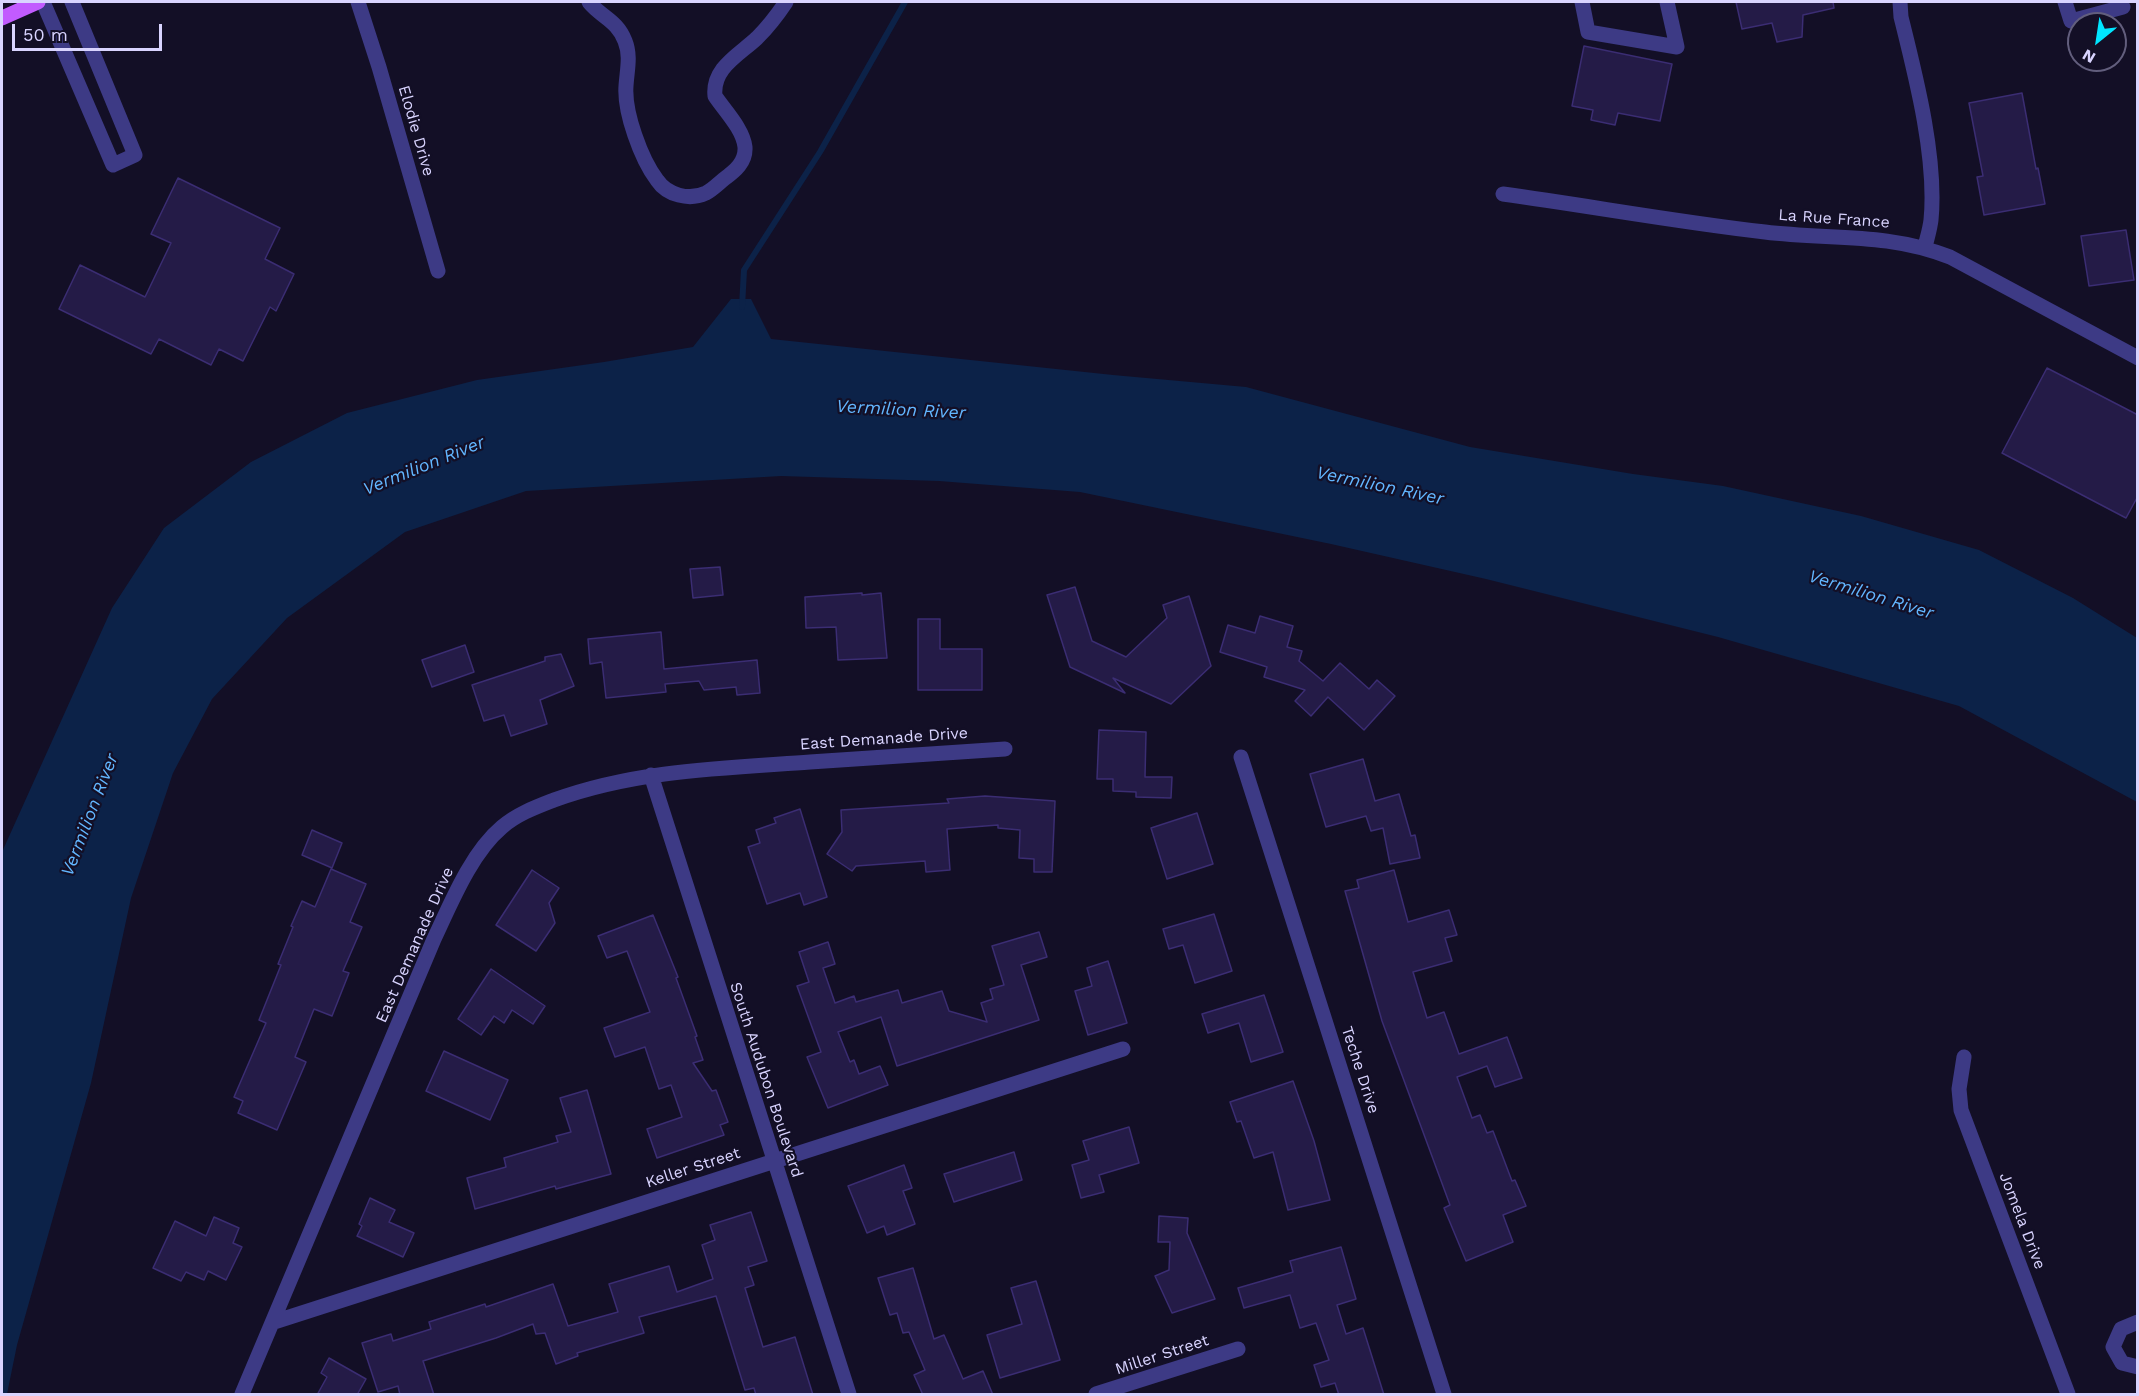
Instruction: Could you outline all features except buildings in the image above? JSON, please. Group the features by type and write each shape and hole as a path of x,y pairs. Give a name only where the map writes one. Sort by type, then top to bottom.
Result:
{"main road":[{"path":"2,18 38,2"}],"street":[{"path":"43,2 112,165 135,155 72,2"},
{"name":"Elodie Drive","path":"358,2 438,271"},
{"path":"589,2 594,9 612,20 626,42 629,57 625,88 631,123 643,157 657,181 665,189 675,194 693,197 706,193 737,169 744,158 745,148 742,136 715,96 714,88 726,63 757,38 786,2"},
{"path":"1582,2 1588,32 1677,46 1667,2"},
{"path":"1900,2 1901,17 1927,141 1931,212 1925,247"},
{"path":"2065,2 2072,21 2123,7"},
{"name":"La Rue France","path":"1503,194 1767,232 1853,236 1899,241 1925,247 1950,257 2138,358"},
{"name":"East Demanade Drive","path":"242,1395 434,939 466,874 489,840 502,826 526,810 590,788 651,775 1005,749"},
{"name":"Teche Drive","path":"1241,757 1444,1395"},
{"name":"South Audubon Boulevard","path":"651,775 849,1395"},
{"name":"Keller Street","path":"274,1322 1123,1050"},
{"name":"Jomela Drive","path":"1964,1057 1959,1089 1961,1110 2068,1395"},
{"path":"2138,1322 2121,1329 2113,1347 2122,1363 2138,1367"},
{"name":"Miller Street","path":"1096,1395 1238,1349"}],"water":[{"name":"Vermilion River","path":"731,299 751,299 771,339 1246,387 1470,447 1633,474 1723,486 1861,516 1979,550 2073,598 2137,638 2137,802 1959,706 1718,637 1486,579 1080,492 939,481 781,476 526,491 405,532 287,618 212,699 173,773 131,898 91,1083 17,1345 7,1394 2,1394 2,852 112,608 164,528 251,462 347,413 477,380 693,347"}],"waterway":[{"path":"742,307 744,270 820,152 905,2"}]}
